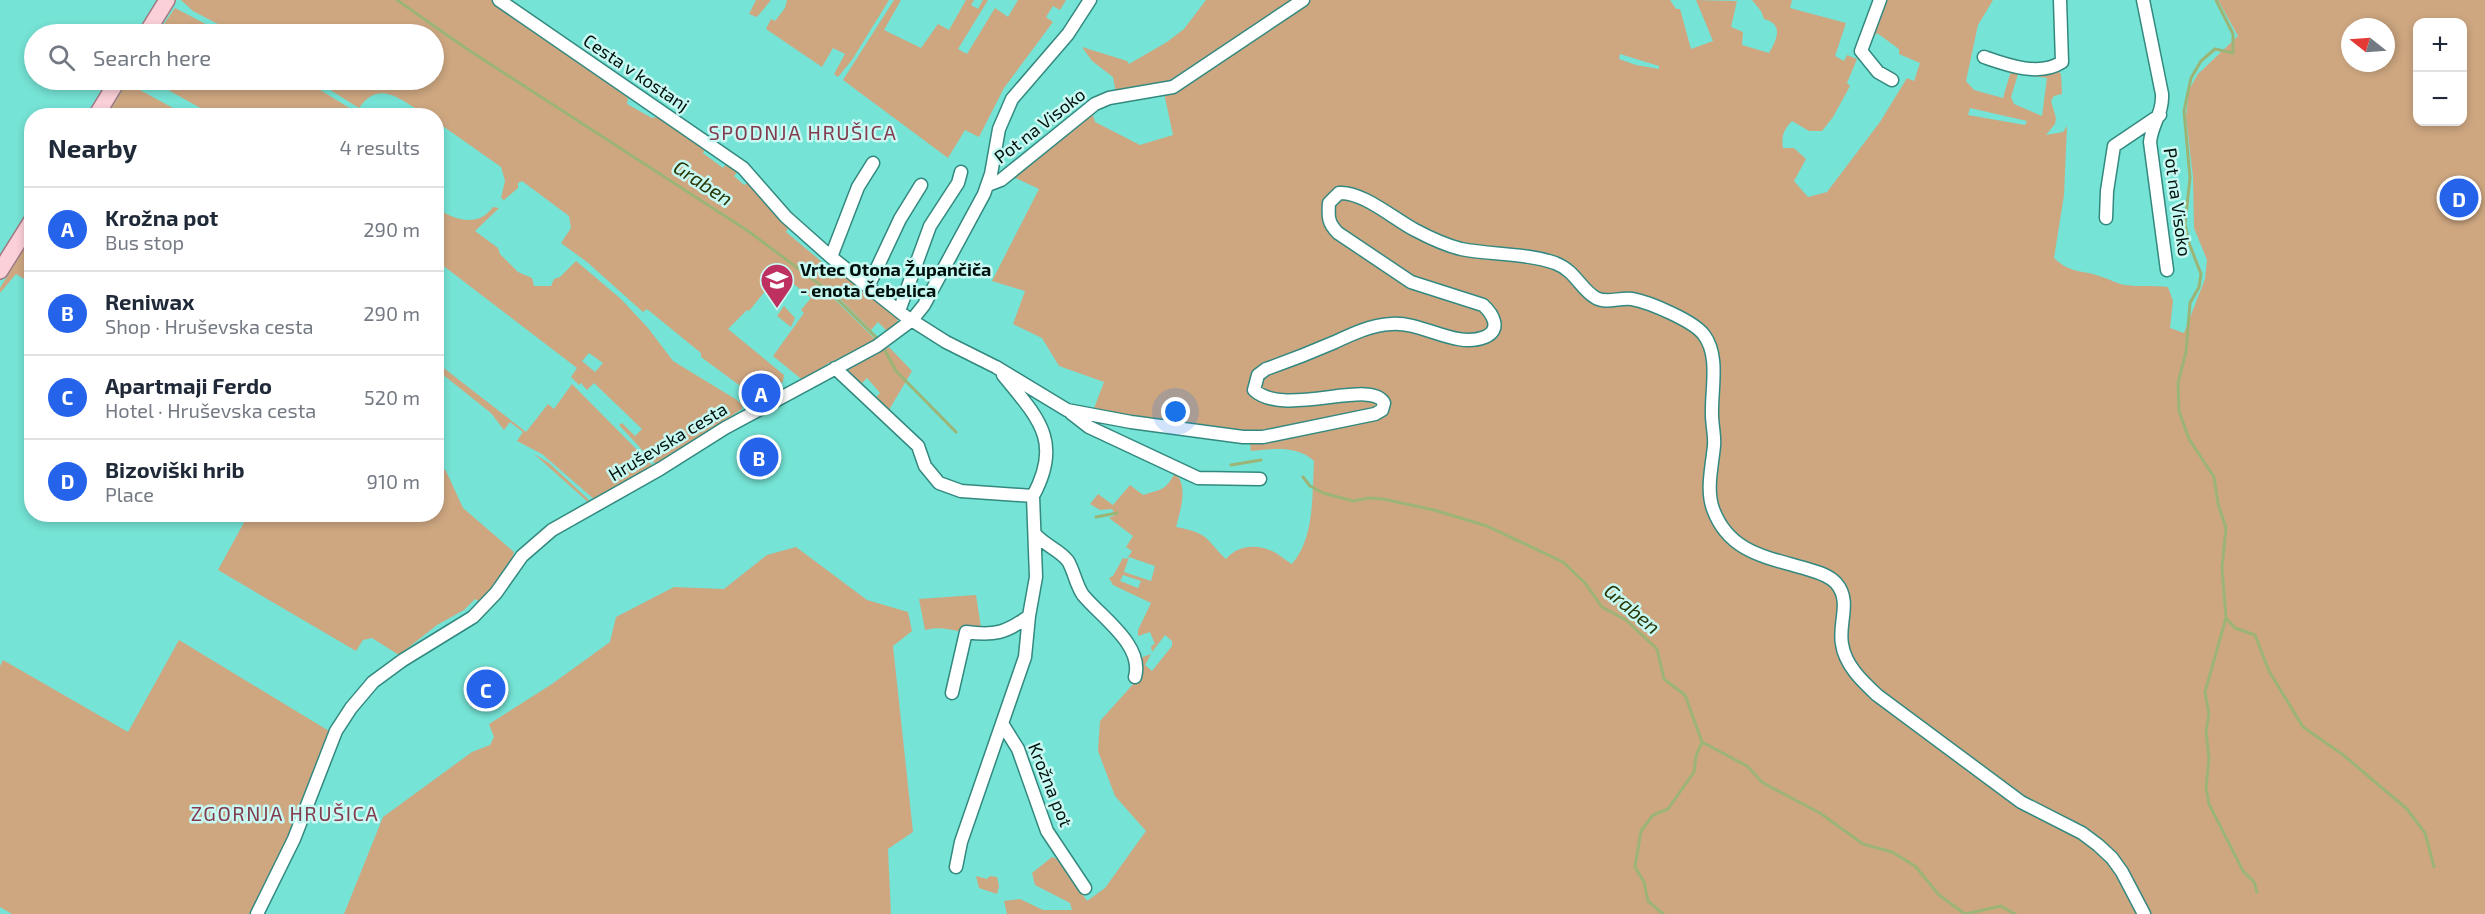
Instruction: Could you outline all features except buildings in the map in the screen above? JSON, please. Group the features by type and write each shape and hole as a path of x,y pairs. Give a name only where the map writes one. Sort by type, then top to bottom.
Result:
{"main road":[{"path":"152,24 167,0"},
{"path":"101,108 112,90"},
{"path":"0,270 24,232"}],"street":[{"name":"Cesta v kostanj","path":"499,0 742,168 786,217 831,257 912,320"},
{"name":"Hruševska cesta","path":"256,914 294,839 336,731 354,703 373,682 473,617 496,593 522,556 552,530 646,477 725,428 881,344 912,320 924,305 980,204 988,185 999,129 1012,99 1060,44 1090,0"},
{"name":"Pot na Visoko","path":"988,185 1001,180 1095,104 1109,98 1173,87 1303,0"},
{"path":"1880,0 1861,51 1878,72 1892,80"},
{"path":"1984,57 2013,66 2039,69 2056,66 2062,62 2060,0"},
{"name":"Pot na Visoko","path":"2143,0 2163,94 2161,114 2154,124 2150,142 2168,270"},
{"path":"2106,218 2107,191 2114,146 2161,114"},
{"path":"831,257 858,187 873,163"},
{"path":"899,311 930,226 958,183 961,172"},
{"path":"868,287 900,219 921,185"},
{"path":"1067,410 1153,425 1243,437 1263,437 1375,414 1383,408 1382,399 1373,393 1316,400 1267,398 1254,390 1258,375 1266,369 1353,333 1392,323 1464,340 1487,336 1493,330 1495,321 1492,312 1483,305 1411,282 1338,233 1329,224 1328,214 1329,203 1339,193 1348,192 1360,197 1395,219 1445,244 1462,249 1554,263 1568,269 1596,298 1606,300 1631,298 1651,305 1695,326 1707,338 1713,360 1714,443 1710,484 1712,506 1720,525 1732,540 1746,550 1821,574 1835,582 1842,593 1845,606 1841,628 1842,645 1859,678 1877,696 2021,802 2082,833 2098,845 2112,858 2122,872 2144,914"},
{"path":"912,320 946,342 996,367 1067,410 1089,427 1190,475 1223,480 1260,479"},
{"path":"956,867 962,842 1025,657 1036,577 1033,496 1042,481 1048,458 1046,439 1031,408 996,367"},
{"path":"835,368 918,446 925,466 939,483 960,491 1033,496"},
{"path":"1035,535 1068,561 1082,593 1115,626 1131,651 1137,668 1135,677"},
{"path":"952,693 966,632 986,635 1002,632 1029,616"},
{"name":"Krožna pot","path":"1003,725 1018,749 1047,831 1085,888"}],"shaded area":[{"path":"181,0 492,0 628,98 627,104 652,118 657,117 706,147 703,153 723,168 728,162 738,171 734,176 744,185 748,183 789,226 786,232 834,272 837,269 898,318 896,327 889,333 878,322 871,330 833,292 830,295 875,339 827,364 807,378 800,378 773,356 804,313 801,310 811,298 780,273 749,311 747,310 728,329 784,375 783,382 754,396 701,357 701,353 647,309 643,312 587,262 561,243 571,228 569,216 522,181 518,183 518,188 504,200 501,198 505,181 501,167 444,127 444,108 415,108 388,94 378,94 369,98 359,108 330,90 444,90 444,24 218,24 193,11"},
{"path":"756,0 771,0 757,17 749,14"},
{"path":"787,0 889,0 852,60 838,77 834,74 845,54 833,48 822,67 766,29 771,19 775,21 785,8"},
{"path":"894,0 901,0 884,30 921,48 938,24 949,30 966,0 974,0 971,5 978,9 983,0 988,0 958,49 967,54 995,8 1008,17 1018,0 1066,0 1060,10 1053,6 1046,17 1053,22 1004,88 979,137 965,130 948,158 843,80"},
{"path":"1206,0 1293,0 1179,76 1167,81 1167,86 1116,93 1113,77 1092,61 1082,47 1127,61 1129,64 1167,42 1184,29"},
{"path":"1308,0 1670,0 1676,9 1680,9 1691,49 1713,41 1696,0 1737,1 1731,27 1743,32 1742,45 1769,53 1776,38 1776,29 1770,21 1764,19 1752,0 1792,0 1790,8 1846,23 1835,56 1844,61 1847,55 1857,59 1847,83 1850,86 1833,117 1822,131 1809,131 1792,121 1784,133 1783,148 1794,148 1806,159 1794,181 1808,197 1827,192 1880,122 1907,78 1914,81 1920,63 1899,54 1899,49 1877,33 1874,37 1870,35 1883,0 1993,0 1978,25 1966,81 1974,90 2003,98 2010,74 2014,72 2058,71 2061,74 2062,94 2054,96 2051,101 2056,118 2055,124 2046,135 2063,132 2067,126 2064,195 2054,258 2066,267 2122,284 2168,287 2173,301 2170,328 2184,333 2205,279 2207,260 2194,228 2193,177 2186,116 2189,90 2198,74 2238,36 2218,0 2485,0 2485,914 1007,914 1004,901 1020,899 1043,910 1072,910 1070,903 1035,885 1032,873 1052,857 1060,860 1087,901 1105,888 1146,831 1115,796 1098,751 1100,721 1135,682 1135,660 1151,654 1145,665 1152,671 1172,646 1172,641 1165,635 1152,652 1151,646 1155,644 1150,632 1138,636 1138,630 1151,603 1113,585 1109,578 1113,576 1123,558 1127,559 1132,551 1126,547 1133,536 1109,518 1115,515 1112,509 1100,510 1090,504 1098,494 1113,505 1130,485 1143,495 1159,490 1175,473 1183,492 1176,527 1202,535 1226,559 1242,548 1260,547 1272,551 1292,564 1309,529 1314,461 1292,450 1251,451 1250,444 1264,441 1254,436 1093,411 1104,382 1059,366 1042,338 1013,324 1025,291 992,281 1039,189 1011,176 1084,115 1093,115 1095,122 1140,145 1173,135 1164,93 1189,84","holes":["1620,54 1659,66 1659,69 1619,59","2018,74 2047,78 2042,116 2014,104 2011,97","1970,108 2027,121 2025,125 1968,115","1129,557 1155,566 1151,581 1124,572","1123,575 1141,581 1138,588 1120,581"]},
{"path":"175,8 206,24 164,24"},
{"path":"123,90 140,90 173,108 111,108"},
{"path":"168,90 320,90 350,108 200,108"},
{"path":"493,207 499,208 475,231 498,248 500,254 518,272 532,278 534,286 551,286 554,279 560,277 576,261 621,299 648,328 673,361 737,400 742,405 742,409 656,465 619,425 622,423 635,436 642,429 594,383 587,390 581,383 579,385 571,377 577,368 444,266 444,212 466,220 480,218","holes":["589,353 603,363 595,372 582,361"]},
{"path":"24,249 24,279 16,274 0,293 0,288"},
{"path":"784,306 795,318 791,327 777,316"},
{"path":"889,347 912,371 886,415 844,371","holes":["867,378 880,393 875,398 862,383"]},
{"path":"444,368 526,432 548,404 554,409 572,384 653,466 595,500 542,454 517,441 523,432 510,422 504,430 491,413 444,376"},
{"path":"534,454 549,463 589,500 589,503"},
{"path":"444,469 463,508 514,552 505,573 480,602 475,599 464,610 437,625 399,655 372,638 363,640 356,651 218,570 244,522 444,522"},
{"path":"796,547 867,600 908,612 912,631 893,646 913,832 888,849 891,914 344,914 383,817 472,752 490,745 494,737 489,724 552,684 610,642 616,617 674,587 724,589 767,555"},
{"path":"976,595 982,634 940,628 925,630 919,599"},
{"path":"179,640 329,731 283,847 249,914 12,914 0,907 0,666 3,660 128,732"},
{"path":"976,876 987,879 990,876 997,877 999,886 997,894 979,888"}],"waterway":[{"name":"Graben","path":"397,0 431,24"},
{"path":"2216,0 2233,34 2233,53 2215,49 2201,61 2191,78 2184,111 2190,178 2185,224 2189,243 2201,274 2199,287 2190,303 2186,352 2178,383 2179,411 2189,439 2214,477 2218,504 2226,528 2222,568 2226,618 2235,628 2255,635 2269,671 2303,727 2342,754 2407,809 2425,833 2434,867"},
{"name":"Graben","path":"444,33 748,231 831,293 878,339"},
{"name":"Graben","path":"882,345 896,371 956,432"},
{"name":"Graben","path":"1231,465 1261,460"},
{"name":"Graben","path":"1303,477 1310,486 1323,493 1353,501 1369,498 1383,499 1434,510 1487,526 1563,562 1585,583 1602,607 1626,620 1657,649 1664,679 1685,695 1702,742 1747,766 1763,783 1820,813 1863,844 1892,852 1915,866 1939,895 1965,914 2001,906 2015,914"},
{"name":"Graben","path":"1096,517 1117,513"},
{"path":"2226,618 2205,692 2209,714 2206,731 2209,758 2206,788 2209,804 2243,871 2254,882 2257,892"},
{"path":"1663,914 1648,901 1644,882 1635,867 1641,831 1653,815 1668,809 1694,772 1696,756 1702,742"}],"place":[{"name":"Bizoviški hrib","path":"2459,198"},
{"name":"Vrtec Otona Župančiča - enota Čebelica","path":"777,309"},
{"name":"Krožna pot","path":"761,393"},
{"name":"Reniwax","path":"759,457"},
{"name":"Apartmaji Ferdo","path":"486,689"}],"district":[{"name":"SPODNJA HRUŠICA","path":"803,133"},
{"name":"ZGORNJA HRUŠICA","path":"285,814"}]}
